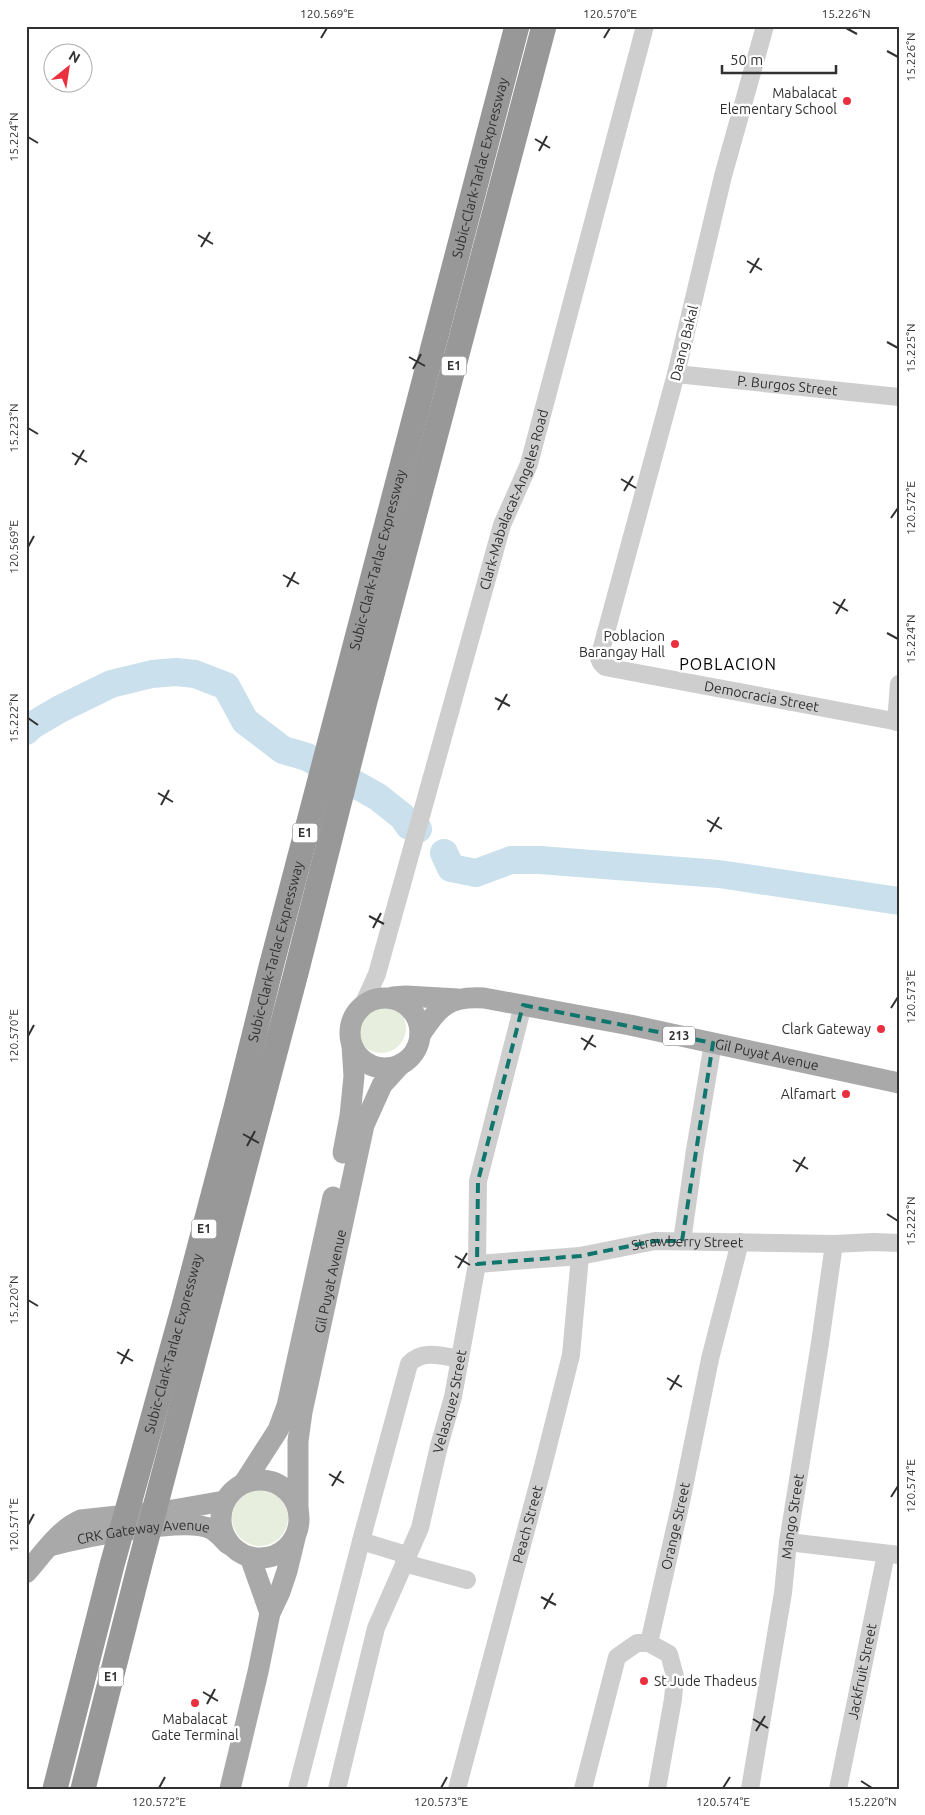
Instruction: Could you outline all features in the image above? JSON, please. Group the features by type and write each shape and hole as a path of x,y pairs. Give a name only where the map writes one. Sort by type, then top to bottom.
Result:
{"highway":[{"name":"Subic-Clark-Tarlac Expressway","path":"55,1789 112,1565 188,1293 340,698 517,26"},
{"name":"Subic-Clark-Tarlac Expressway","path":"83,1789 364,705 544,26"}],"main road":[{"name":"Gil Puyat Avenue","path":"387,997 406,996 458,1000"},
{"name":"213","path":"363,1005 376,998 387,997"},
{"path":"387,997 404,1003 410,1008 418,1020 420,1034"},
{"name":"Gil Puyat Avenue","path":"420,1034 434,1013 449,1001 484,998 630,1025 899,1084"},
{"path":"363,1005 353,1016 351,1023 350,1038 352,1045 360,1057 372,1066 387,1068 401,1064"},
{"name":"213","path":"401,1064 417,1049 420,1034"},
{"name":"Gil Puyat Avenue","path":"244,1482 278,1430 287,1406 350,1116 354,1076 352,1045"},
{"name":"Gil Puyat Avenue","path":"298,1508 298,1441 302,1412 364,1125 382,1085 401,1064"},
{"path":"230,1789 270,1613 285,1578 298,1528 298,1508 288,1492 281,1486 263,1480 244,1482 236,1487 224,1501 220,1520 225,1538 230,1546 240,1553 250,1557 268,1558 290,1545 295,1538"},
{"name":"CRK Gateway Avenue","path":"50,1546 62,1532 81,1520 172,1510 224,1501"},
{"name":"CRK Gateway Avenue","path":"50,1546 73,1540 168,1525 193,1524 211,1529 230,1546"},
{"path":"26,1572 50,1546"},
{"path":"250,1557 270,1613"}],"street":[{"name":"Clark-Mabalacat-Angeles Road","path":"363,1005 378,968 502,525 528,464 645,26"},
{"name":"Daang Bakal","path":"599,658 676,374 723,176 764,26"},
{"name":"P. Burgos Street","path":"676,374 899,396"},
{"name":"Democracia Street","path":"599,658 605,667 897,722"},
{"path":"897,722 899,684"},
{"path":"378,968 387,997"},
{"name":"Velasquez Street","path":"337,1789 376,1628 420,1528 439,1446 453,1397 477,1264 478,1181 523,1005"},
{"path":"682,1240 695,1150 714,1044"},
{"name":"Strawberry Street","path":"477,1264 580,1256 654,1241 834,1244 899,1243"},
{"name":"Orange Street","path":"649,1643 681,1502 710,1359 740,1242"},
{"name":"Mango Street","path":"750,1789 783,1593 788,1542 834,1244"},
{"name":"Peach Street","path":"457,1789 571,1355 580,1256"},
{"path":"297,1789 409,1364 413,1359 421,1355 436,1354 460,1359"},
{"path":"361,1542 467,1580"},
{"path":"788,1542 892,1554"},
{"name":"Jackfruit Street","path":"838,1789 892,1554"},
{"path":"583,1789 617,1657 637,1643 649,1643 669,1654 675,1676 673,1699 657,1789"}],"highlighted area":[{"path":"523,1005 713,1043 682,1241 655,1241 580,1256 477,1264 478,1181"}],"green space":[{"path":"381,1003 399,1010 406,1028 399,1046 381,1053 363,1046 356,1028 363,1010"},
{"path":"254,1490 266,1490 276,1494 284,1502 288,1518 284,1534 276,1542 266,1546 254,1546 244,1542 236,1534 232,1524 232,1512 236,1502 244,1494"}],"waterway":[{"path":"26,731 60,709 111,684 152,674 176,672 195,674 226,686 245,721 283,750 307,757 378,797 403,817 409,826 418,829"},
{"path":"444,853 451,868 476,873 511,860 540,860 719,874 899,901"}],"place":[{"name":"Mabalacat Elementary School","path":"847,101"},
{"name":"Poblacion Barangay Hall","path":"675,644"},
{"name":"Clark Gateway","path":"881,1029"},
{"name":"Alfamart","path":"846,1094"},
{"name":"St Jude Thadeus","path":"644,1681"},
{"name":"Mabalacat Gate Terminal","path":"195,1703"}],"district":[{"name":"POBLACION","path":"728,664"}]}
